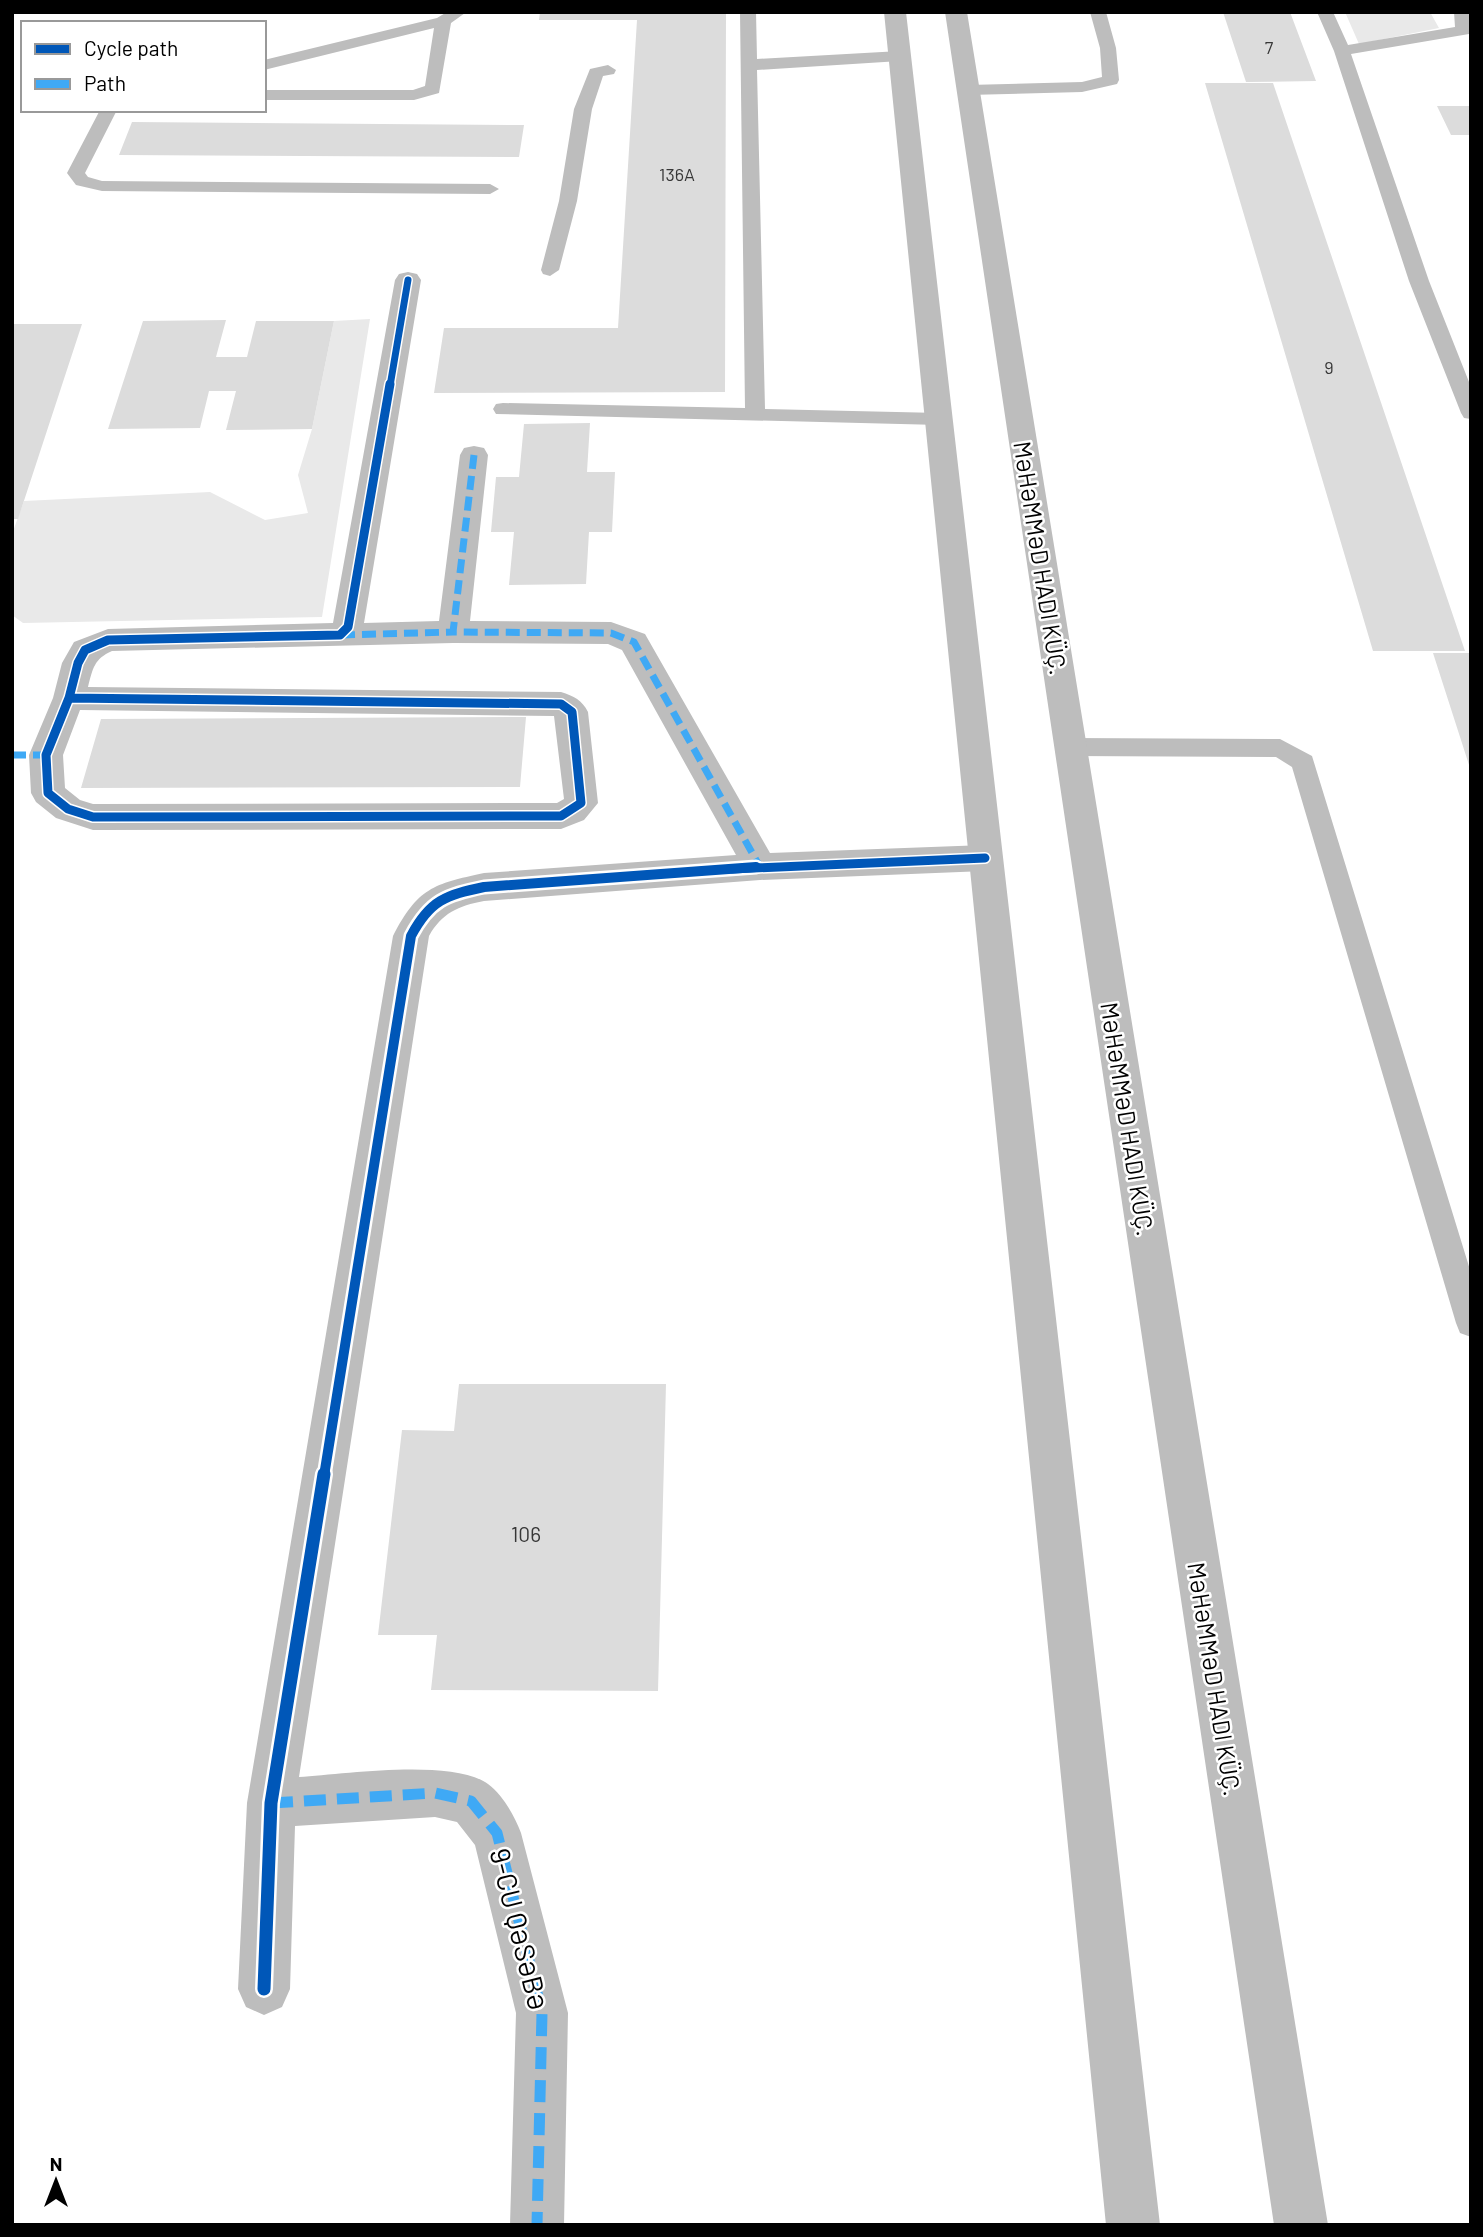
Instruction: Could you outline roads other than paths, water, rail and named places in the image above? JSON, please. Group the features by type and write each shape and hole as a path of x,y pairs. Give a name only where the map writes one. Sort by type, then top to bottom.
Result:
{"main road":[{"path":"895,12 1133,2225"},
{"name":"MƏHƏMMƏD HADI KÜÇ.","path":"956,12 1300,2225"},
{"path":"340,635 348,627 408,280"},
{"path":"453,632 474,455"},
{"path":"69,698 561,704 572,712 581,803 561,816 93,817 68,809 48,793 46,755 85,650 108,640 453,632 611,633 634,642 760,867"},
{"path":"12,755 46,755"},
{"path":"264,1989 271,1803 411,936 422,912 447,895 484,887 760,867 985,858"},
{"name":"9-CU QƏSƏBƏ","path":"271,1803 435,1793 471,1801 497,1833 542,2013 537,2225"}],"lane":[{"path":"748,12 755,414"},
{"path":"968,90 1082,88 1111,80 1108,48 1098,12"},
{"path":"1325,12 1342,51 1419,281 1471,413"},
{"path":"1342,51 1467,32 1462,12"},
{"path":"266,64 451,17 433,89 414,95 266,95"},
{"path":"749,65 900,56"},
{"path":"550,270 568,201 583,109 596,73 608,69"},
{"path":"105,112 76,173 82,181 102,186 490,190"},
{"path":"1447,352 1471,354"},
{"path":"503,410 940,419"},
{"path":"1070,747 1280,748 1303,762 1471,1323"}]}
